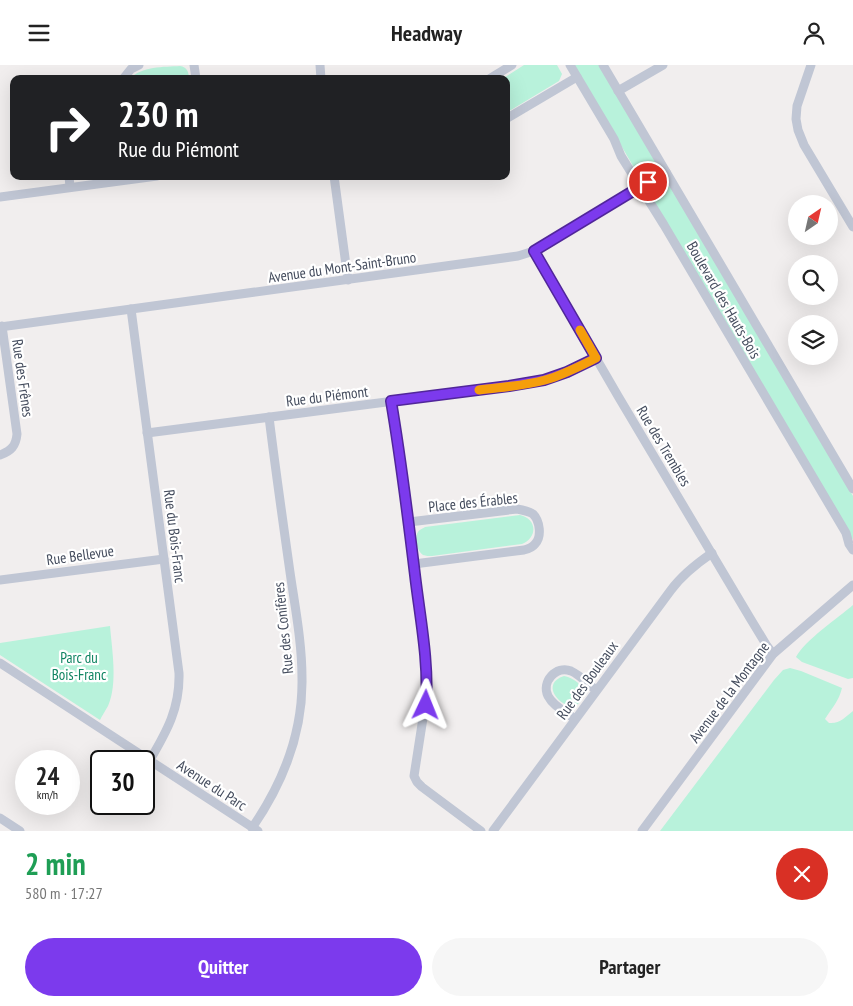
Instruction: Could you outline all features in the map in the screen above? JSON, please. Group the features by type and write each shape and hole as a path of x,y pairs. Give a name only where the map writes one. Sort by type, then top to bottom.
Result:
{"street":[{"path":"126,75 131,69 139,65"},
{"path":"496,75 512,65"},
{"name":"Boulevard des Hauts-Bois","path":"570,65 614,139 621,156 660,218 846,533 853,550"},
{"name":"Boulevard des Hauts-Bois","path":"603,65 853,489"},
{"path":"618,91 663,65"},
{"path":"811,65 797,105 796,119 798,130 804,145 853,227"},
{"path":"510,117 577,77"},
{"name":"Avenue du Mont-Saint-Bruno","path":"1,327 518,256 534,251 666,172"},
{"path":"69,180 70,187"},
{"path":"0,197 125,180"},
{"path":"335,180 348,280"},
{"name":"Rue des Trembles","path":"534,251 773,654"},
{"name":"Rue du Bois-Franc","path":"131,309 177,655 179,685 175,709 155,752"},
{"name":"Rue des Frênes","path":"0,455 12,448 17,434 1,327"},
{"name":"Rue du Piémont","path":"147,433 509,386 544,380 567,372 596,358"},
{"path":"391,401 409,522 424,645 426,685 423,724 414,777 416,782 422,787 481,831"},
{"name":"Rue des Conifères","path":"255,829 287,764 297,727 302,690 295,603 269,417"},
{"name":"Place des Érables","path":"409,522 521,509 534,515 539,529 536,542 524,550 414,564"},
{"name":"Rue des Bouleaux","path":"493,831 675,584 689,569 712,553"},
{"name":"Rue Bellevue","path":"0,579 164,559"},
{"name":"Avenue de la Montagne","path":"642,831 773,654 853,585"},
{"name":"Avenue du Parc","path":"0,663 135,750"},
{"path":"575,719 554,704 549,697 546,688 550,677 561,670 570,671 577,674 596,690"},
{"name":"Avenue du Parc","path":"155,763 255,829"},
{"path":"0,818 20,831"}],"green space":[{"path":"524,65 557,65 562,74 559,81 510,111 510,75 508,75"},
{"path":"574,65 599,65 656,161 653,172 644,175 636,171"},
{"path":"184,67 189,75 135,75 146,69"},
{"path":"660,184 672,189 853,496 853,540 652,199 653,190"},
{"path":"520,515 530,520 533,528 531,537 522,544 432,556 423,555 418,548 417,535 425,527"},
{"path":"853,605 853,678 848,679 802,662 796,657 806,644"},
{"name":"Parc du Bois-Franc","path":"110,626 114,667 113,688 108,706 100,720 0,655 0,643"},
{"path":"790,668 842,688 837,701 825,719 829,723 845,718 853,711 853,831 660,831 774,680 783,670"},
{"path":"564,676 573,679 583,690 582,698 574,706 562,702 553,692 556,680"}],"slow traffic":[{"path":"479,390 544,380 567,372 596,358 580,330"}],"route":[{"path":"426,705 426,663 423,630 391,401 544,380 567,372 596,358 534,251 648,182"}]}
